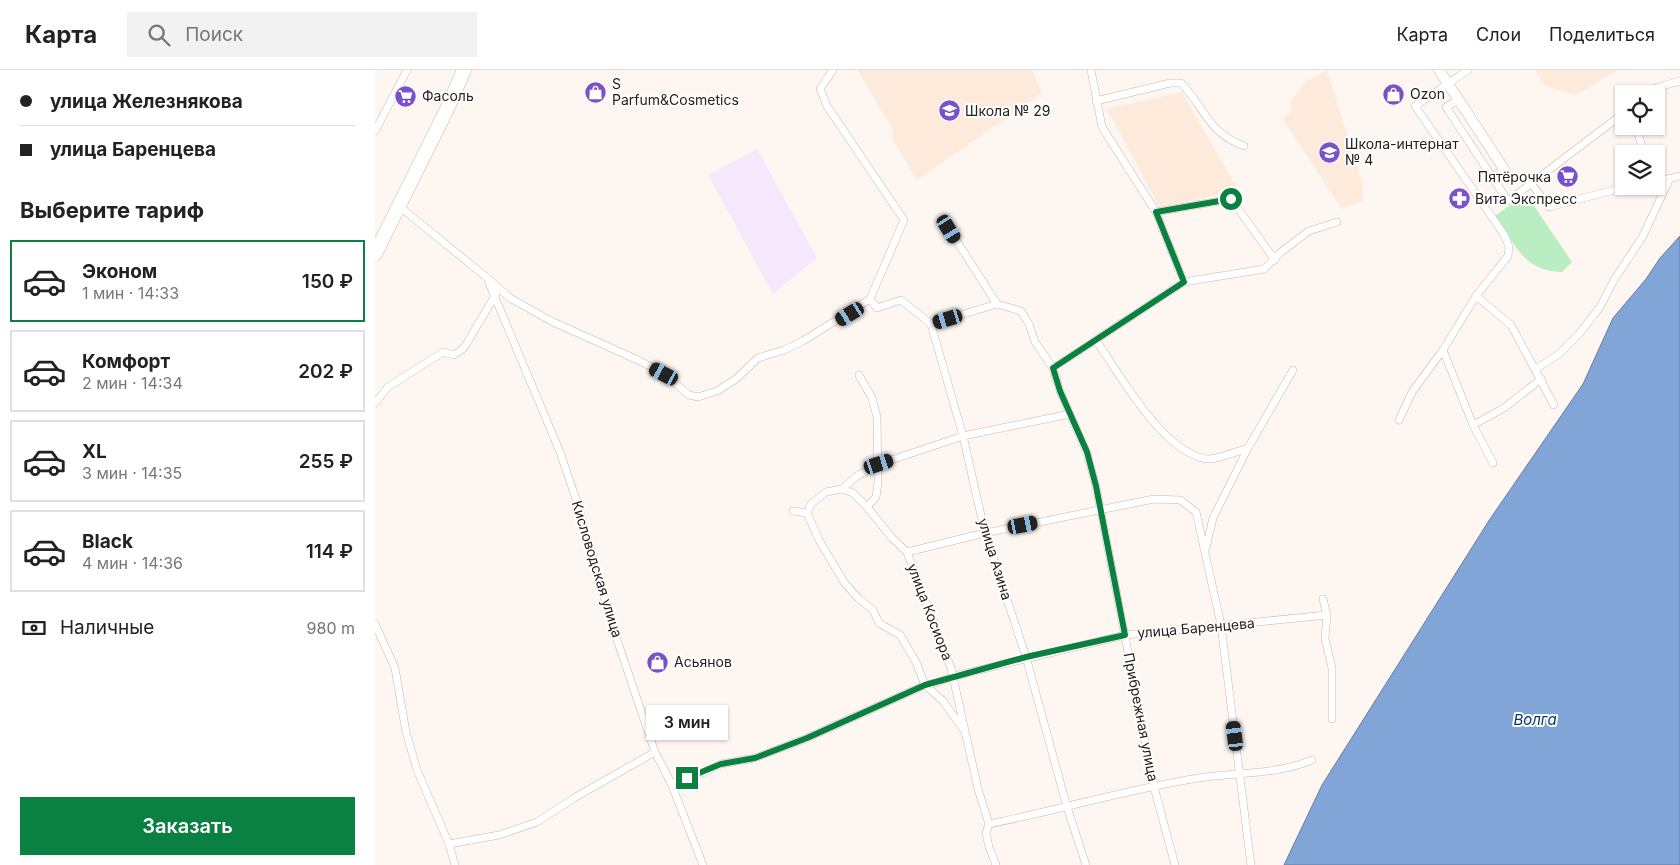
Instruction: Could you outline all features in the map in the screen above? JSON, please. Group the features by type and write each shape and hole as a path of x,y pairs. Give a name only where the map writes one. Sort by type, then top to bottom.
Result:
{"highway":[{"path":"375,254 464,70"}],"street":[{"path":"375,131 407,70"},
{"path":"399,207 485,276 509,298 551,321 640,361 664,374 689,395 698,397 717,391 736,378 758,358 803,342 870,299 904,220 827,106 819,89 833,70"},
{"path":"1091,70 1095,101 1102,127 1156,212 1184,282"},
{"path":"1439,70 1504,169 1492,177"},
{"path":"1399,420 1411,392 1443,350 1476,296 1508,256 1509,247 1505,236 1415,106 1468,70"},
{"path":"1665,85 1680,81"},
{"path":"1095,101 1170,83 1181,83 1217,132 1230,141 1243,146"},
{"path":"1458,100 1446,107 1508,201 1615,120"},
{"path":"1665,181 1680,176"},
{"path":"1536,369 1559,354 1579,334 1600,307 1643,236 1669,180"},
{"path":"1531,182 1549,207 1615,190"},
{"path":"1156,212 1231,199 1275,260"},
{"path":"1053,368 1184,282 1264,269 1309,231 1337,222"},
{"path":"870,299 877,308 901,300 931,324 997,304 949,229"},
{"name":"Кисловодская улица","path":"485,276 496,294 569,480 612,625 655,752 671,783 703,865"},
{"path":"375,403 389,387 443,352 454,354 465,348 496,294"},
{"path":"1476,296 1511,325 1554,404"},
{"name":"Прибрежная улица","path":"997,304 1021,311 1029,324 1035,342 1053,368 1070,414 1087,452 1096,486 1099,510 1154,787 1175,865"},
{"name":"улица Азина","path":"931,324 963,436 985,533 1026,657 1067,807 1086,865"},
{"path":"1096,340 1156,427 1191,455 1209,460 1248,448"},
{"path":"1443,350 1473,426 1493,463"},
{"path":"1205,552 1213,518 1248,448 1293,370"},
{"path":"859,374 872,398 877,417 879,464 876,497 867,507"},
{"path":"1473,426 1505,408 1541,379"},
{"path":"967,736 943,701 925,685 900,635 879,623 873,610 858,598 844,582 819,540 807,513 811,504 826,492 842,489 857,476 879,464 963,436 1070,414"},
{"name":"улица Косиора","path":"842,489 853,493 892,538 907,552 954,676 978,789 989,824 986,833 996,865"},
{"path":"907,552 985,533 1154,499 1179,500 1196,512 1221,625 1251,865"},
{"path":"793,511 807,513"},
{"path":"1323,599 1327,615 1325,638 1332,668 1332,720"},
{"name":"улица Баренцева","path":"671,783 703,773 721,764 755,758 807,738 925,685 1026,657 1125,635 1327,615"},
{"path":"375,624 395,668 406,732 417,770 449,844 455,865"},
{"path":"449,844 499,835 537,822 574,798 655,752"},
{"path":"989,824 1154,787 1239,773 1250,774 1299,765 1312,760"}],"shaded area":[{"name":"Школа № 29","path":"857,70 1032,70 1042,93 917,180 892,138 893,129"},
{"name":"Школа-интернат № 4","path":"1327,70 1363,186 1363,200 1342,209 1283,119 1293,109 1290,103 1306,82"},
{"path":"1535,70 1618,70 1576,95 1545,86"},
{"path":"1182,92 1238,190 1160,208 1107,109"},
{"path":"757,149 817,258 773,294 708,175"}],"green space":[{"path":"1526,194 1572,262 1562,272 1549,271 1529,262 1515,246 1495,216"}],"water":[{"name":"Волга","path":"1680,236 1680,865 1284,865 1322,785 1490,519 1583,384 1613,318 1646,279 1660,258"}],"place":[{"name":"S Parfum&Cosmetics","path":"596,92"},
{"name":"Ozon","path":"1394,94"},
{"name":"Фасоль","path":"406,96"},
{"name":"Школа № 29","path":"949,111"},
{"name":"Школа-интернат № 4","path":"1329,152"},
{"name":"Пятёрочка","path":"1567,177"},
{"name":"Вита Экспресс","path":"1459,199"},
{"name":"Асьянов","path":"658,662"}],"route":[{"path":"687,778 721,764 755,758 807,738 925,685 1026,657 1125,635 1099,510 1096,486 1087,452 1060,391 1053,368 1184,282 1156,212 1231,199"}]}
